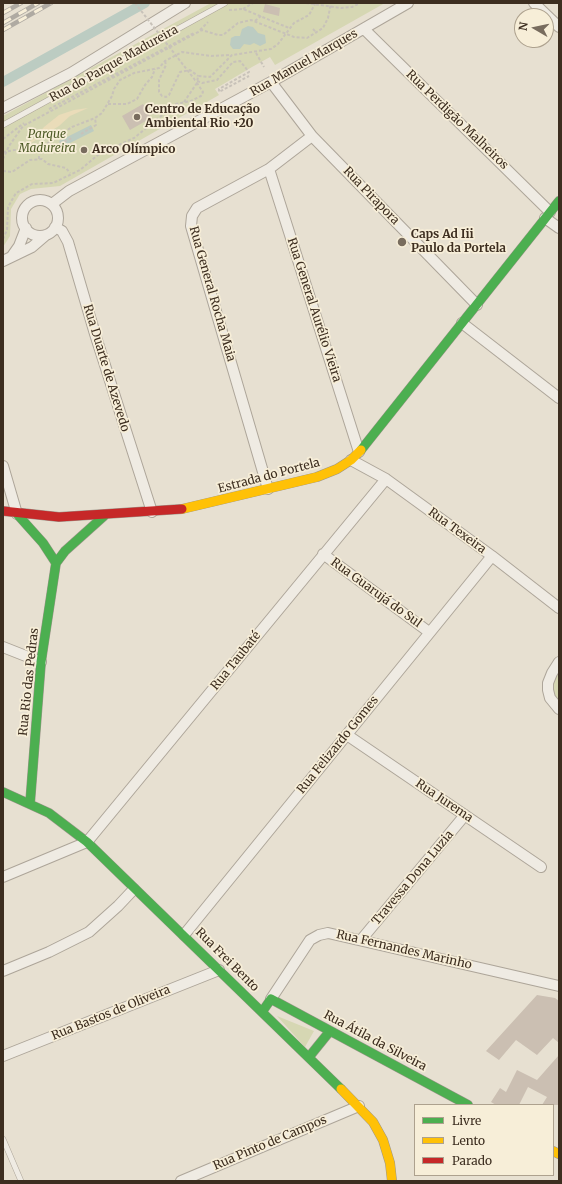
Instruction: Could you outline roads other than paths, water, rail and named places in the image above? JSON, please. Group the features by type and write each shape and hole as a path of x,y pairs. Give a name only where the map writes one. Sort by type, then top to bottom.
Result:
{"street":[{"path":"3,108 71,72 185,3"},
{"name":"Rua Manuel Marques","path":"52,204 69,191 271,82 408,3"},
{"path":"534,3 559,27"},
{"name":"Rua Perdigão Malheiros","path":"364,29 548,215 559,228"},
{"name":"Rua Pirapora","path":"271,82 312,136 477,305"},
{"name":"Rua General Rocha Maia","path":"268,489 191,226 192,216 197,208 268,169 312,136"},
{"name":"Rua General Aurélio Vieira","path":"268,169 359,452"},
{"path":"7,258 32,247 46,235 55,227 57,222 57,212 52,204 41,200 30,203 23,212 22,217 26,228 35,235 46,235"},
{"name":"Estrada do Portela","path":"3,511 17,514 59,517 104,516 187,509 317,477 337,469 351,460 359,452 559,202"},
{"name":"Rua Duarte de Azevedo","path":"55,227 62,231 68,242 97,342 152,512"},
{"path":"7,258 19,246 26,228"},
{"path":"462,323 559,398"},
{"name":"Rua Texeira","path":"351,460 386,479 492,556 559,608"},
{"path":"3,466 17,514 42,543 56,563 65,551 104,516"},
{"name":"Rua Taubaté","path":"87,842 386,479"},
{"name":"Rua Guarujá do Sul","path":"323,554 429,632"},
{"name":"Rua Felizardo Gomes","path":"184,935 492,556"},
{"name":"Rua Rio das Pedras","path":"30,804 41,662 56,563"},
{"path":"3,646 41,662"},
{"path":"559,662 548,683 550,698 559,709"},
{"name":"Rua Jurema","path":"347,735 541,867"},
{"name":"Rua Frei Bento","path":"3,792 30,804 62,822 87,842 359,1106 373,1122 383,1140 390,1163 392,1181"},
{"name":"Travessa Dona Luzia","path":"361,940 465,815"},
{"path":"3,877 87,842"},
{"path":"3,971 49,952 89,932 118,906 134,889"},
{"name":"Rua Fernandes Marinho","path":"262,1012 310,940 314,937 328,933 559,986"},
{"name":"Rua Bastos de Oliveira","path":"3,1056 219,970"},
{"name":"Rua Átila da Silveira","path":"271,998 466,1104"},
{"path":"309,1057 330,1031"},
{"name":"Rua Pinto de Campos","path":"181,1181 359,1106"}],"lane":[{"name":"Rua do Parque Madureira","path":"3,125 225,3"},
{"path":"3,1139 20,1181"}],"waterway":[{"path":"3,82 145,3"}],"railway":[{"path":"3,13 21,3"},
{"path":"3,23 38,3"},
{"path":"3,30 51,3"}],"place":[{"name":"Centro de Educação Ambiental Rio +20","path":"137,117"},
{"name":"Arco Olímpico","path":"84,150"},
{"name":"Caps Ad Iii Paulo da Portela","path":"402,242"}],"park label":[{"name":"Parque Madureira","path":"47,142"}]}
